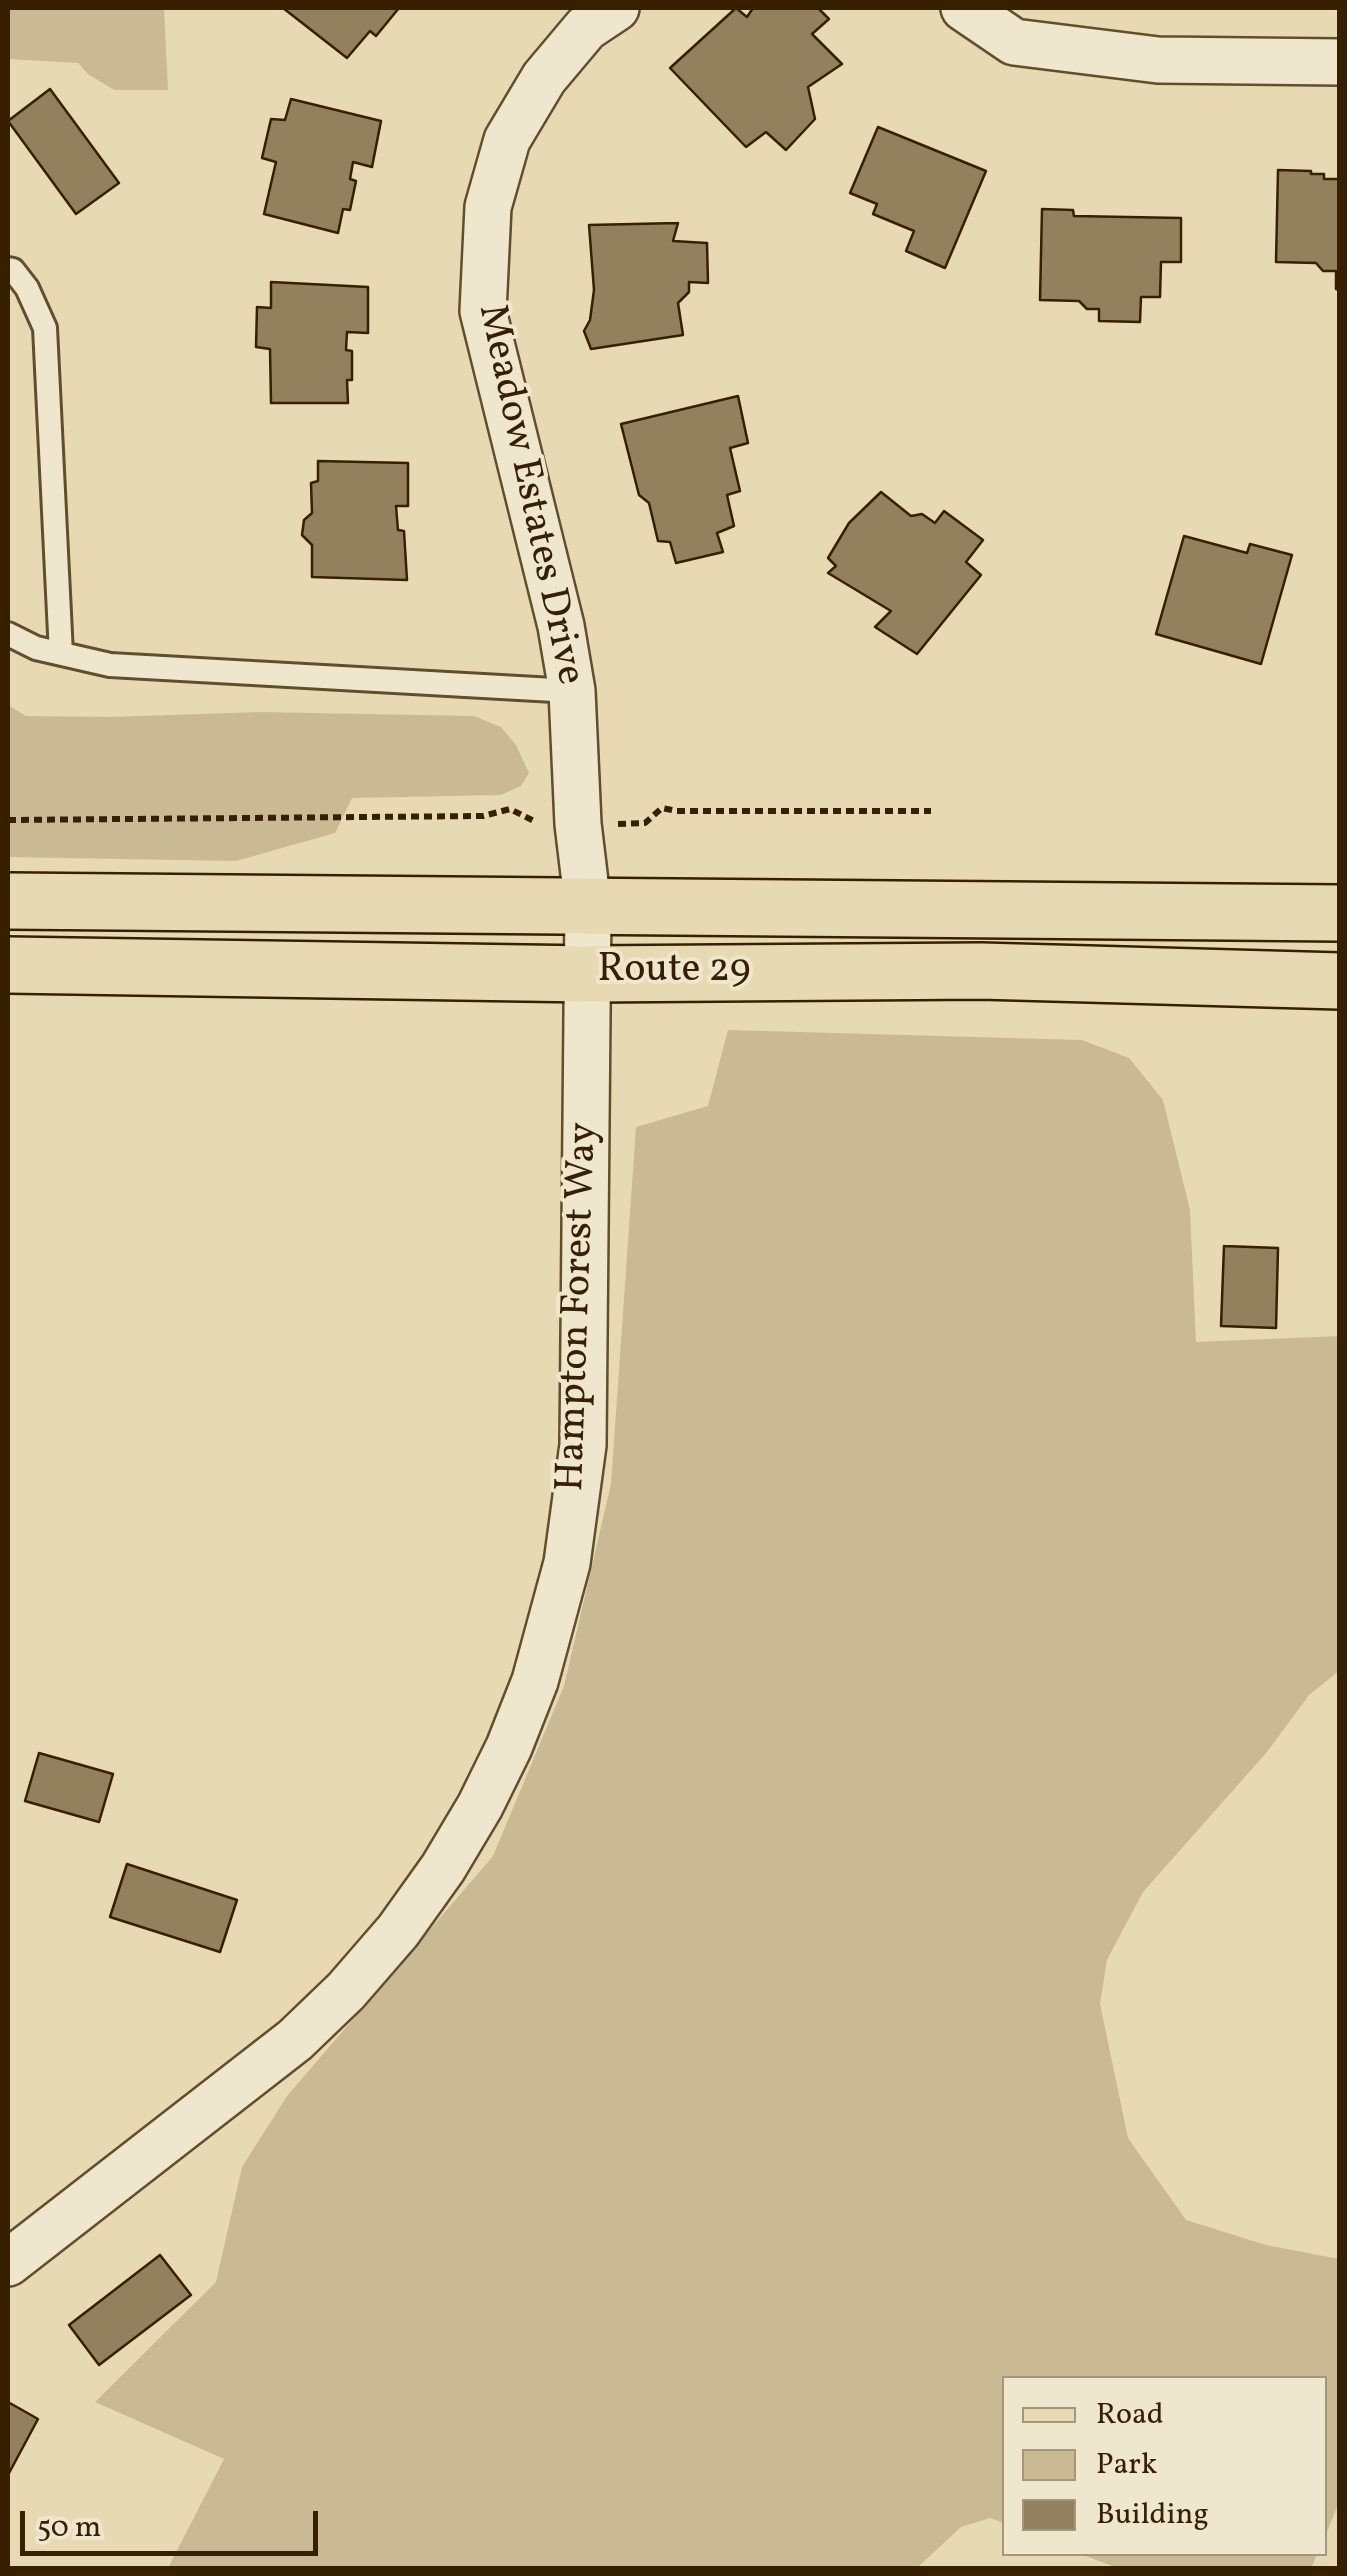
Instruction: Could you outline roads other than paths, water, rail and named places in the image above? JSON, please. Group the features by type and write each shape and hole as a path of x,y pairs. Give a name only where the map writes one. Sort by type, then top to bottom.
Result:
{"main road":[{"name":"Route 29","path":"8,901 1340,913"},
{"name":"Route 29","path":"8,965 589,974 980,971 1340,981"}],"street":[{"name":"Meadow Estates Drive","path":"588,907 578,824 572,691 561,626 484,318 488,207 507,140 544,78 586,28 616,8"},
{"path":"964,8 1014,42 1158,60 1340,62"},
{"name":"Hampton Forest Way","path":"8,2264 184,2124 233,2091 295,2040 346,1990 398,1931 443,1868 509,1748 535,1681 567,1564 583,1445 588,907"}],"lane":[{"path":"8,269 27,288 45,328 61,654"},
{"path":"8,634 36,648 110,665 572,691"}]}
